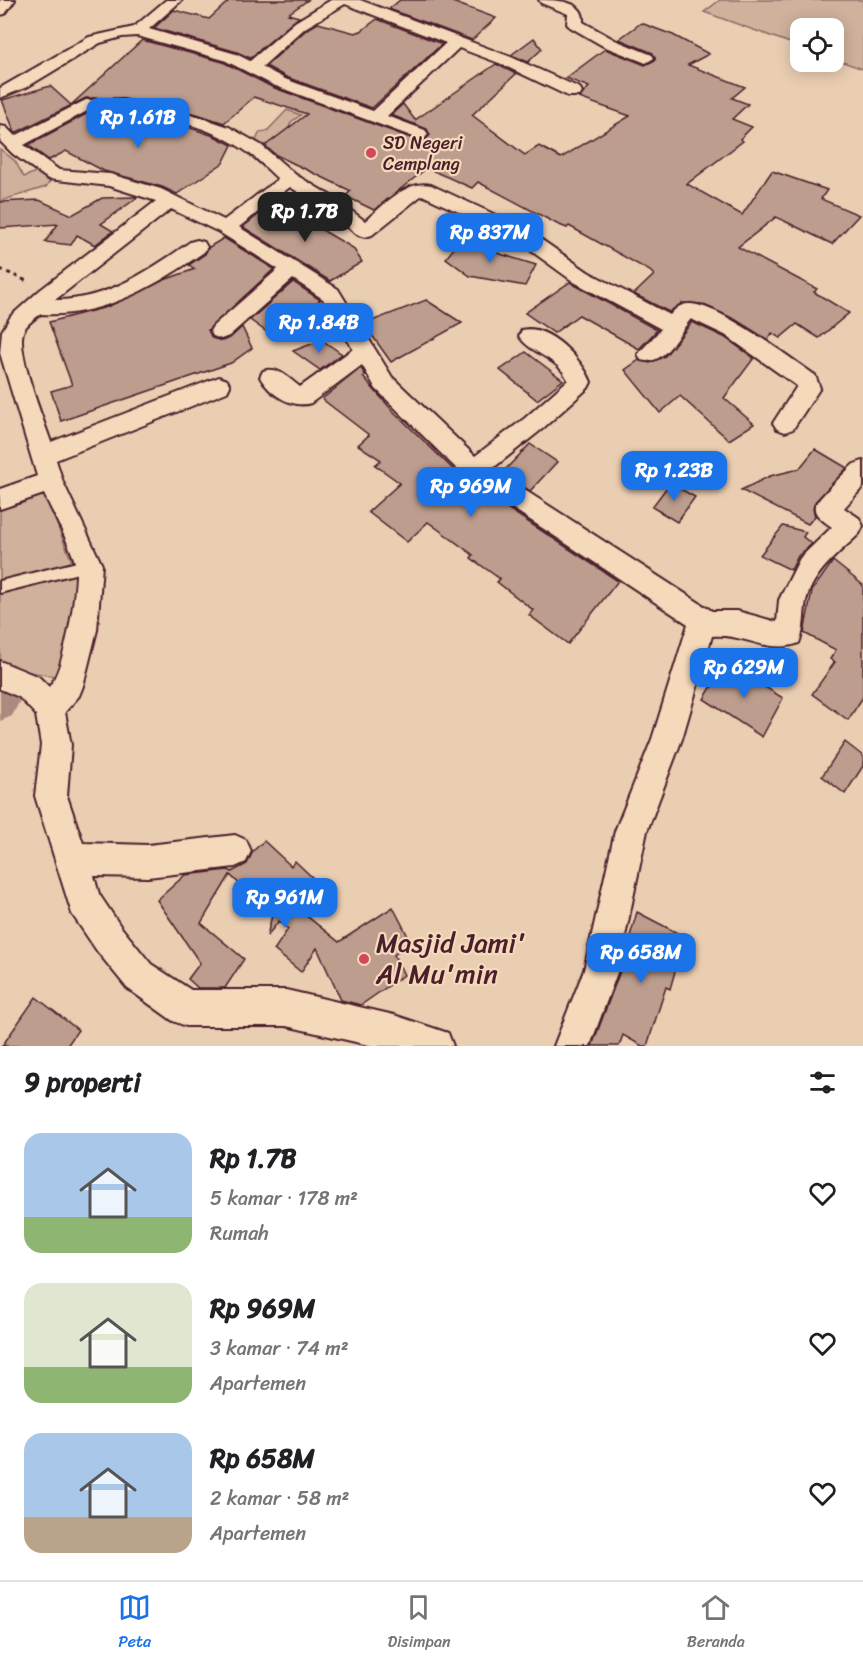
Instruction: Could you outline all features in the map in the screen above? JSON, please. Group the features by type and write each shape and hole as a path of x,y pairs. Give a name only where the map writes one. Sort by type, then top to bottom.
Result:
{"street":[{"path":"0,11 8,0"},
{"path":"138,31 175,0"},
{"path":"252,69 300,25 340,0"},
{"path":"347,0 505,60 574,92"},
{"path":"546,0 575,12 575,24 578,26 609,43 646,58"},
{"path":"0,93 16,87 92,39 124,31 138,31 230,57 279,82 419,134"},
{"path":"377,117 456,42"},
{"path":"6,137 35,134 86,105 120,105 191,120 223,131 255,148 289,179 326,201 365,231 413,192 424,189 519,233 581,277 672,326"},
{"path":"6,137 54,175 110,180 154,193 226,228 331,294 384,383 474,470 701,617 702,625 667,739 631,831 601,970 572,1046"},
{"path":"226,228 289,179"},
{"path":"49,708 69,686 83,630 89,565 48,468 11,353 9,336 14,325 42,301 169,201"},
{"path":"42,301 74,307 100,301 161,271 198,247"},
{"path":"221,330 290,270"},
{"path":"649,354 673,330 672,326 686,311 692,311 732,330 807,381 809,388 785,423"},
{"path":"474,470 533,424 580,382 578,372 569,363 530,336"},
{"path":"271,377 297,397 303,397 364,352"},
{"path":"0,499 48,468 219,386"},
{"path":"702,625 719,622 734,623 775,635 789,634 794,600 809,566 850,526 828,510 827,506 836,500 863,471"},
{"path":"2,679 29,687 49,708 56,745 51,796 73,859 84,902 109,939 139,975 186,1008 286,1008 394,1033 435,1046"},
{"path":"73,859 148,861 235,851"}],"lane":[{"path":"0,587 89,565"}],"path":[{"path":"0,269 22,277 42,301"}],"shaded area":[{"path":"720,0 863,0 863,69 844,62 844,18 790,18 790,43 704,12"},
{"path":"287,110 301,115 291,122 282,138 272,143 254,144 260,132 267,131"},
{"path":"0,149 15,161 24,177 40,170 52,178 46,187 0,201"},
{"path":"43,491 80,581 62,677 0,668 0,505"}],"building":[{"path":"230,0 308,0 288,14 299,17 250,58 237,52 154,28 174,10 209,19"},
{"path":"400,0 447,0 496,18 472,40 389,9"},
{"path":"377,19 442,44 372,108 286,77 266,66 306,30 318,23 355,33"},
{"path":"641,23 673,35 709,54 688,65 745,87 732,98 748,104 732,119 752,127 740,139 743,141 687,184 742,215 772,171 827,190 821,199 859,215 832,244 776,217 738,247 817,289 814,292 849,313 819,338 797,324 780,338 772,333 768,340 736,320 702,304 682,303 669,312 634,294 654,275 650,271 569,226 567,228 557,224 478,182 472,188 427,168 374,210 345,196 351,191 276,155 265,146 307,114 254,97 224,123 197,114 120,98 86,98 15,133 2,100 50,86 71,105 142,40 223,62 272,87 419,141 425,140 430,135 427,129 391,115 403,104 415,120 496,64 516,74 472,115 525,155 539,146 561,158 630,116 579,98 589,87 566,78 605,49 645,65 655,60 653,53 619,39"},
{"path":"534,38 542,49 528,62 511,55"},
{"path":"90,112 130,115 173,122 214,136 232,145 223,163 177,194 162,187 104,171 66,151 49,160 28,145"},
{"path":"138,197 101,224 113,231 95,245 77,235 71,245 45,242 58,224 0,228 0,202 39,200 72,215 102,198"},
{"path":"267,208 285,218 293,213 353,248 362,262 330,281 243,227"},
{"path":"463,237 494,252 536,265 525,286 470,276 446,258"},
{"path":"224,238 274,269 208,330 212,338 222,341 230,338 242,327 252,348 231,363 61,421 51,391 72,385 49,322 107,307 164,280 195,269 189,265 205,254 209,247"},
{"path":"293,282 320,300 271,335 250,320"},
{"path":"570,282 657,330 639,349 579,315 554,333 525,313"},
{"path":"426,300 462,323 391,362 364,324"},
{"path":"692,322 724,337 754,358 724,398 754,424 729,440 680,396 660,413 625,370 639,360 650,363 665,356"},
{"path":"322,340 342,354 320,370 293,351"},
{"path":"526,352 563,380 537,400 500,370"},
{"path":"361,368 366,376 363,377 392,410 463,479 618,581 568,644 529,615 533,610 497,582 500,579 471,558 473,555 428,522 407,542 368,512 400,483 375,465 381,460 358,445 369,435 322,399"},
{"path":"530,444 557,462 530,491 502,473"},
{"path":"815,449 847,468 815,502 813,509 815,516 808,524 741,490 770,476 799,469"},
{"path":"670,483 695,497 677,522 652,507"},
{"path":"783,526 806,532 803,537 812,544 798,556 791,570 760,555"},
{"path":"833,561 863,585 863,697 848,720 812,694 835,662 830,659 836,650 804,633 812,591"},
{"path":"726,663 783,698 762,737 704,699"},
{"path":"845,742 863,756 863,766 845,794 822,776"},
{"path":"264,841 291,866 295,861 312,877 292,904 339,942 393,907 411,942 394,955 404,975 361,1005 341,1000 317,948 301,972 274,950 288,929 279,921 267,936 272,915 230,875 201,923 244,959 225,988 198,988 188,979 200,963 157,900 185,875 228,870 232,872 247,864 253,851"},
{"path":"637,912 685,937 670,989 666,987 647,1046 642,1046 623,1035 619,1046 592,1046 620,971"},
{"path":"36,997 78,1030 67,1046 2,1046"}],"waterway":[{"path":"0,704 8,691"}],"place":[{"name":"SD Negeri Cemplang","path":"371,153"},
{"name":"Masjid Jami' Al Mu'min","path":"364,959"}]}
